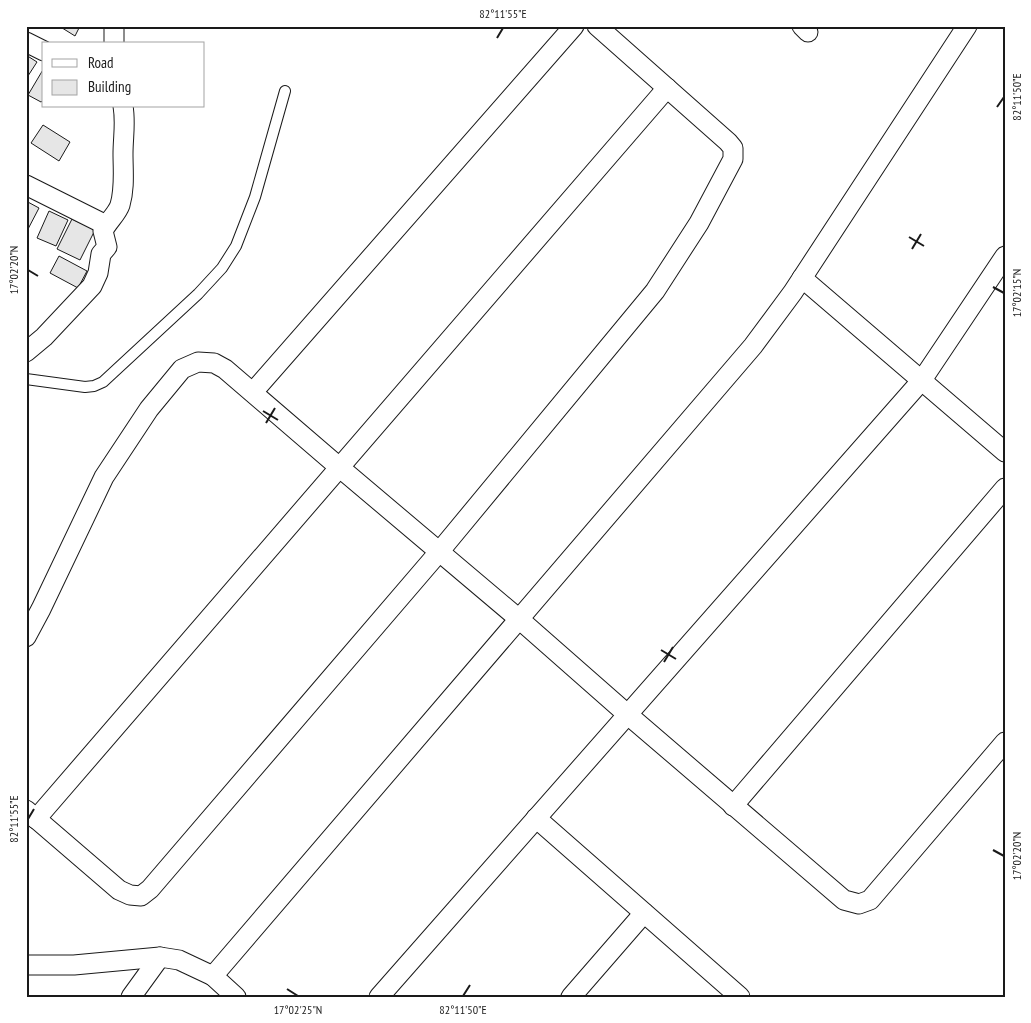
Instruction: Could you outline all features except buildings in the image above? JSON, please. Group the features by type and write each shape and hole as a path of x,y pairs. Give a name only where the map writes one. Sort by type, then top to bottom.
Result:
{"street":[{"path":"114,26 114,42"},
{"path":"253,392 574,26"},
{"path":"597,26 728,142 733,148 733,159 699,223 655,291 439,552 157,882 141,896 130,895 119,890 31,815 339,467 667,88"},
{"path":"213,976 753,346 802,278 967,26"},
{"path":"26,42 42,50"},
{"path":"26,352 44,337 92,286 98,273 101,254 107,247 103,231 120,205 123,189 125,120 123,108"},
{"path":"26,185 106,225"},
{"path":"379,997 922,380 1005,256"},
{"path":"802,278 1005,452"},
{"path":"26,637 46,600 104,477 144,416 182,369 198,362 214,363 226,369 253,392 844,900 859,904 870,900 1005,742"},
{"path":"734,806 1005,488"},
{"path":"536,818 740,997"},
{"path":"570,997 644,913"},
{"path":"131,997 160,958"},
{"path":"26,965 74,965 160,958 179,960 213,976 236,997"}],"lane":[{"path":"26,379 85,387 103,382 198,294 222,268 236,246 255,197 285,91"}]}
